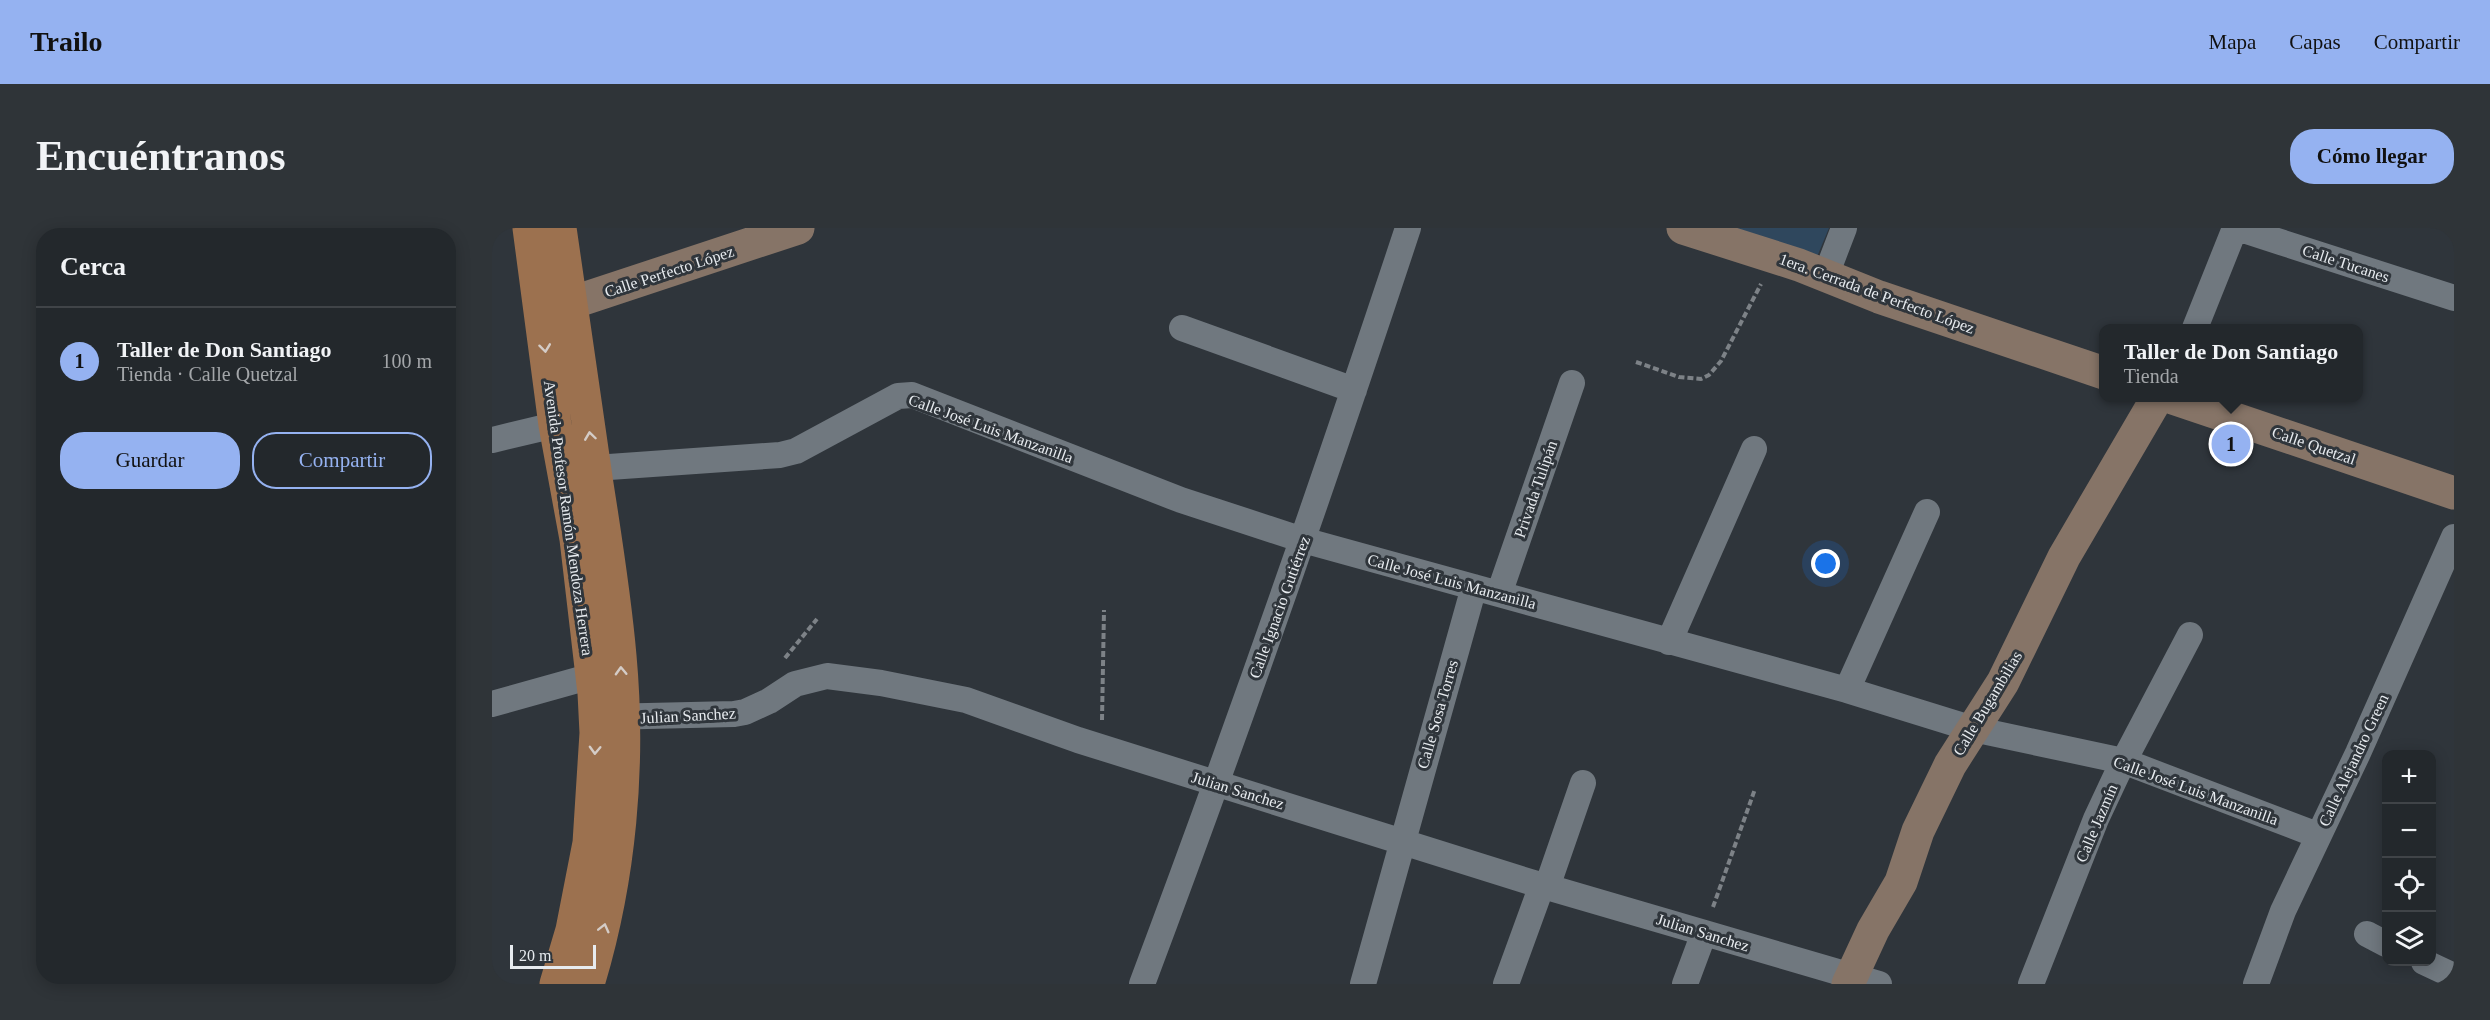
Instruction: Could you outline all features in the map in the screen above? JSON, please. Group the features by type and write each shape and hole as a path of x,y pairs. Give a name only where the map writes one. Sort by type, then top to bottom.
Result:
{"main road":[{"name":"Avenida Profesor Ramón Mendoza Herrera","path":"529,228 555,306 580,471 616,610 609,718 615,864 608,912 588,984"},
{"name":"Avenida Profesor Ramón Mendoza Herrera","path":"556,984 572,930 589,843 594,774 609,718 592,676 576,539 580,471 555,425 555,306 560,228"}],"street":[{"name":"Calle Perfecto López","path":"555,306 798,228"},
{"name":"Calle Ignacio Gutiérrez","path":"1142,984 1303,540 1408,228"},
{"name":"1era. Cerrada de Perfecto López","path":"1683,228 1826,274 1879,297 2099,372"},
{"path":"1826,274 1844,228"},
{"path":"2197,324 2236,228"},
{"name":"Calle Tucanes","path":"2236,228 2454,298"},
{"path":"1182,328 1354,390"},
{"name":"Privada Tulipán","path":"1499,594 1572,383"},
{"name":"Calle José Luis Manzanilla","path":"580,471 780,455 810,444 898,396 912,395 1181,500 1303,540 1848,690 1973,729 2123,761 2317,835"},
{"name":"Calle Bugambilias","path":"1860,981 1873,930 1901,882 1918,831 1950,765 2003,682 2064,557 2155,402"},
{"name":"Calle Quetzal","path":"2185,402 2454,493"},
{"path":"492,440 555,425"},
{"path":"1669,642 1754,448"},
{"path":"1848,690 1927,512"},
{"name":"Calle Alejandro Green","path":"2256,984 2283,911 2317,835 2358,753 2454,537"},
{"name":"Calle Sosa Torres","path":"1363,984 1401,841 1474,587"},
{"name":"Calle Jazmín","path":"2031,984 2096,819 2123,761 2190,635"},
{"path":"492,704 592,676"},
{"name":"Julian Sanchez","path":"609,718 734,714 769,701 795,684 827,676 881,683 966,700 1102,748 1544,886 1860,981"},
{"path":"1506,984 1582,783"},
{"path":"1685,984 1704,933"},
{"path":"2433,966 2454,976"}],"path":[{"path":"1636,362 1679,377 1701,379 1709,375 1721,361 1776,257"},
{"path":"1102,748 1104,610"},
{"path":"1704,933 1755,789"}],"shaded area":[{"path":"1699,228 1829,228 1814,264"}],"place":[{"name":"Taller de Don Santiago","path":"2231,444"}]}
